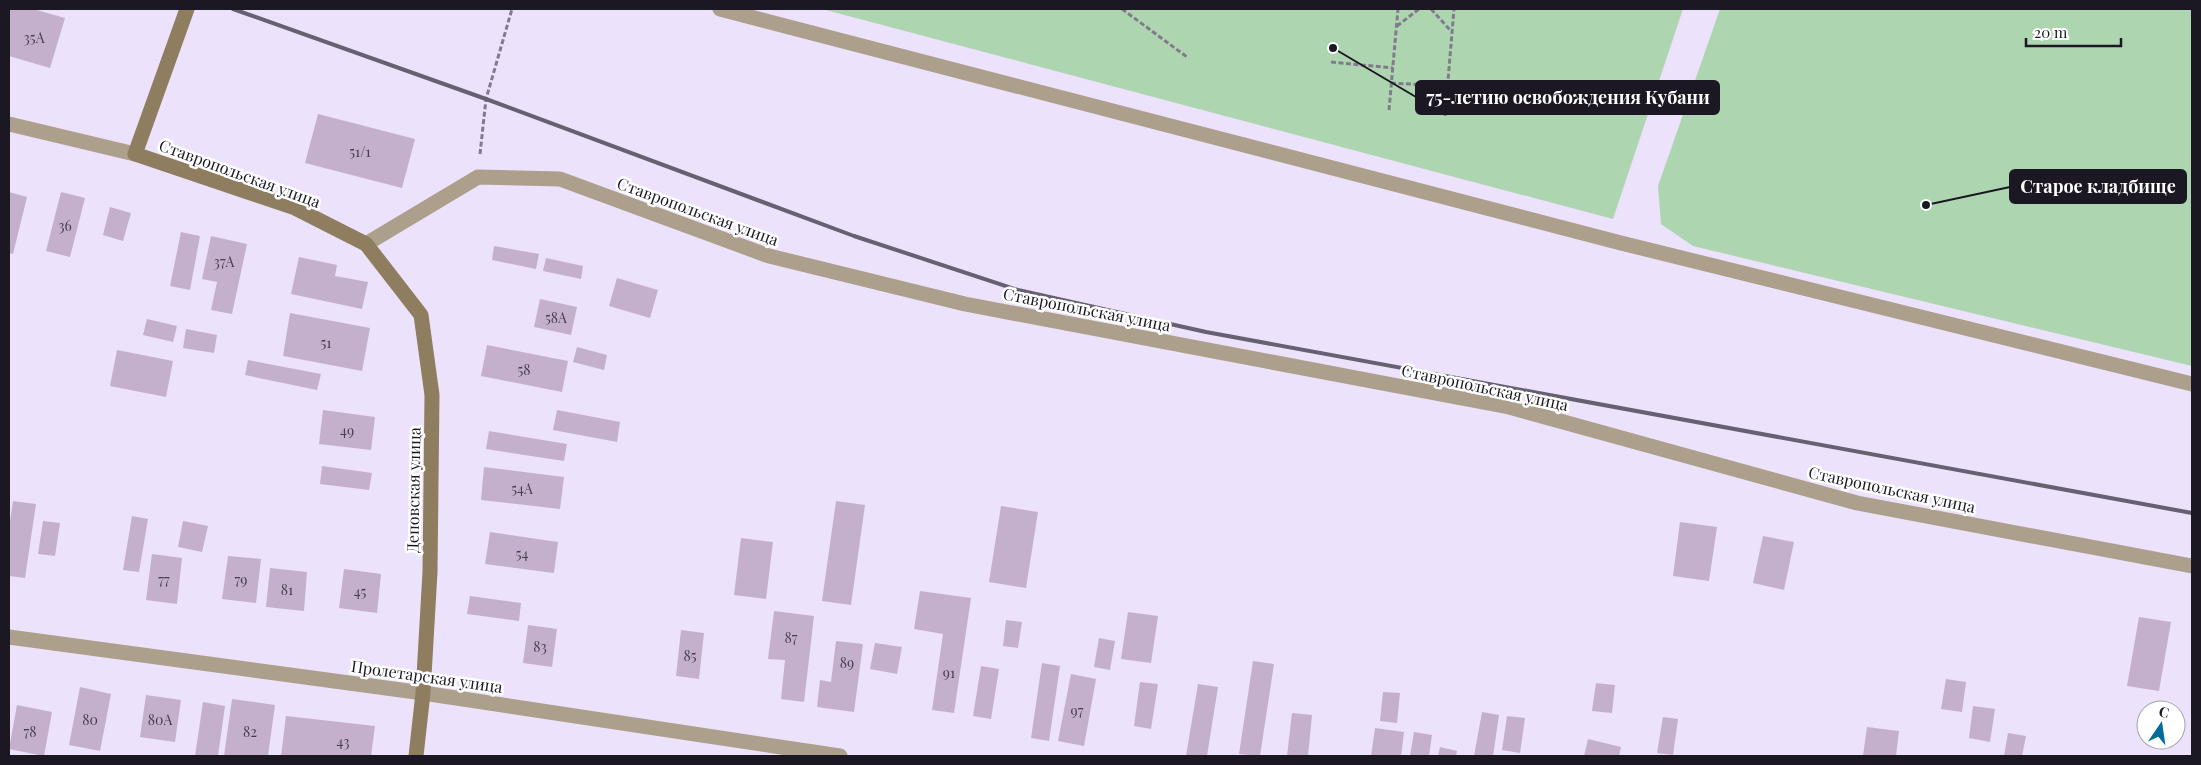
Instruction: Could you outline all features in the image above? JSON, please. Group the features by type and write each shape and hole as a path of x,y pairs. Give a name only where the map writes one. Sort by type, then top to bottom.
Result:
{"main road":[{"path":"136,154 188,9"},
{"name":"Ставропольская улица","path":"136,154 295,208 366,244"},
{"name":"Деповская улица","path":"366,244 420,315 432,395 430,572 423,693 416,756"}],"street":[{"path":"720,9 1621,243 2192,384"},
{"name":"Ставропольская улица","path":"9,124 136,154"},
{"name":"Ставропольская улица","path":"478,177 560,179 769,256 965,304 1509,407 1857,503 2192,566"},
{"path":"366,244 478,177"},
{"name":"Пролетарская улица","path":"9,637 423,693 840,756"}],"path":[{"path":"478,177 486,100 512,9"},
{"path":"1122,9 1187,57"},
{"path":"1389,110 1398,9"},
{"path":"1396,26 1419,9"},
{"path":"1431,9 1452,32"},
{"path":"1445,116 1454,9"},
{"path":"1331,62 1393,68"},
{"path":"1391,83 1447,88 1520,90"}],"green space":[{"path":"822,9 1683,9 1613,219"},
{"path":"1720,9 2192,9 2192,366 1693,246 1661,224 1658,186"}],"building":[{"path":"9,9 33,9 65,18 50,68 9,56"},
{"path":"318,114 415,139 402,188 305,163"},
{"path":"9,192 27,197 13,254 9,253"},
{"path":"61,192 85,198 70,257 46,251"},
{"path":"110,207 131,213 123,241 103,235"},
{"path":"181,232 200,236 190,290 170,286"},
{"path":"211,236 247,244 232,314 211,310 217,282 202,279"},
{"path":"494,246 539,254 536,269 492,260"},
{"path":"299,257 337,265 335,276 368,282 362,309 291,294"},
{"path":"546,258 583,266 581,279 543,271"},
{"path":"617,278 658,290 650,318 609,306"},
{"path":"540,299 577,307 571,335 534,327"},
{"path":"290,313 370,328 362,371 283,356"},
{"path":"147,319 177,326 173,342 143,335"},
{"path":"186,329 217,335 214,353 183,348"},
{"path":"487,345 568,361 562,392 481,376"},
{"path":"577,347 607,355 604,370 573,362"},
{"path":"117,350 173,361 166,397 110,386"},
{"path":"248,360 321,374 317,390 245,375"},
{"path":"323,410 375,417 371,450 319,444"},
{"path":"557,410 620,422 617,442 553,430"},
{"path":"489,431 567,444 564,461 486,449"},
{"path":"322,466 372,473 369,490 320,484"},
{"path":"484,467 564,477 560,509 481,500"},
{"path":"13,501 36,504 25,578 9,576 9,528"},
{"path":"836,501 865,505 851,605 822,601"},
{"path":"1001,506 1038,512 1026,588 989,582"},
{"path":"132,516 148,519 139,572 123,570"},
{"path":"43,521 60,523 55,556 38,554"},
{"path":"183,521 208,526 202,552 178,547"},
{"path":"1680,522 1717,527 1709,581 1673,576"},
{"path":"490,532 558,542 554,573 485,564"},
{"path":"1763,536 1794,542 1784,590 1753,583"},
{"path":"741,538 773,542 766,599 734,595"},
{"path":"152,554 182,558 177,604 146,600"},
{"path":"228,556 261,559 256,603 222,599"},
{"path":"270,568 307,572 304,611 266,607"},
{"path":"344,569 381,574 377,613 339,608"},
{"path":"920,591 971,598 954,713 932,710 943,634 914,629"},
{"path":"470,596 521,603 519,621 467,614"},
{"path":"774,611 814,616 804,702 781,699 785,660 768,659"},
{"path":"1128,612 1158,616 1151,663 1121,659"},
{"path":"2139,617 2171,622 2159,691 2127,686"},
{"path":"1006,620 1022,622 1018,648 1003,646"},
{"path":"528,625 557,629 552,667 523,663"},
{"path":"681,630 704,633 699,679 676,676"},
{"path":"1099,638 1115,641 1110,670 1094,667"},
{"path":"836,641 863,644 854,712 817,707 820,680 831,682"},
{"path":"875,643 902,647 897,674 870,669"},
{"path":"1253,661 1274,664 1260,756 1239,754"},
{"path":"1042,663 1060,666 1049,741 1031,738"},
{"path":"981,666 999,669 991,719 973,716"},
{"path":"1071,674 1096,679 1084,746 1058,741"},
{"path":"1946,679 1966,682 1962,712 1941,709"},
{"path":"1140,682 1158,684 1151,729 1134,726"},
{"path":"1596,683 1615,685 1612,713 1592,711"},
{"path":"1198,684 1218,687 1207,756 1186,756"},
{"path":"80,687 111,694 100,751 69,745"},
{"path":"1383,692 1400,693 1397,723 1380,721"},
{"path":"146,695 181,700 175,742 140,737"},
{"path":"232,699 275,705 268,756 224,756"},
{"path":"203,702 225,706 218,756 195,756"},
{"path":"17,705 52,712 44,756 9,749"},
{"path":"1973,706 1995,709 1990,742 1969,738"},
{"path":"1482,712 1499,715 1493,756 1474,756"},
{"path":"1292,713 1312,715 1308,756 1287,756"},
{"path":"286,716 375,726 371,756 281,756"},
{"path":"1507,716 1525,718 1520,753 1502,750"},
{"path":"1663,717 1678,719 1673,755 1657,753"},
{"path":"1867,727 1899,731 1896,756 1863,756"},
{"path":"1375,728 1404,732 1401,756 1371,756"},
{"path":"1414,732 1432,735 1429,756 1410,756"},
{"path":"2008,733 2026,736 2022,756 2004,756"},
{"path":"1588,739 1621,747 1619,756 1584,756"},
{"path":"1440,747 1457,751 1456,756 1438,756"}],"railway":[{"path":"233,9 486,99 854,236 1018,290 1206,332 2192,513"}],"place":[{"name":"75-летию освобождения Кубани","path":"1333,48"},
{"name":"Старое кладбище","path":"1926,205"}]}
